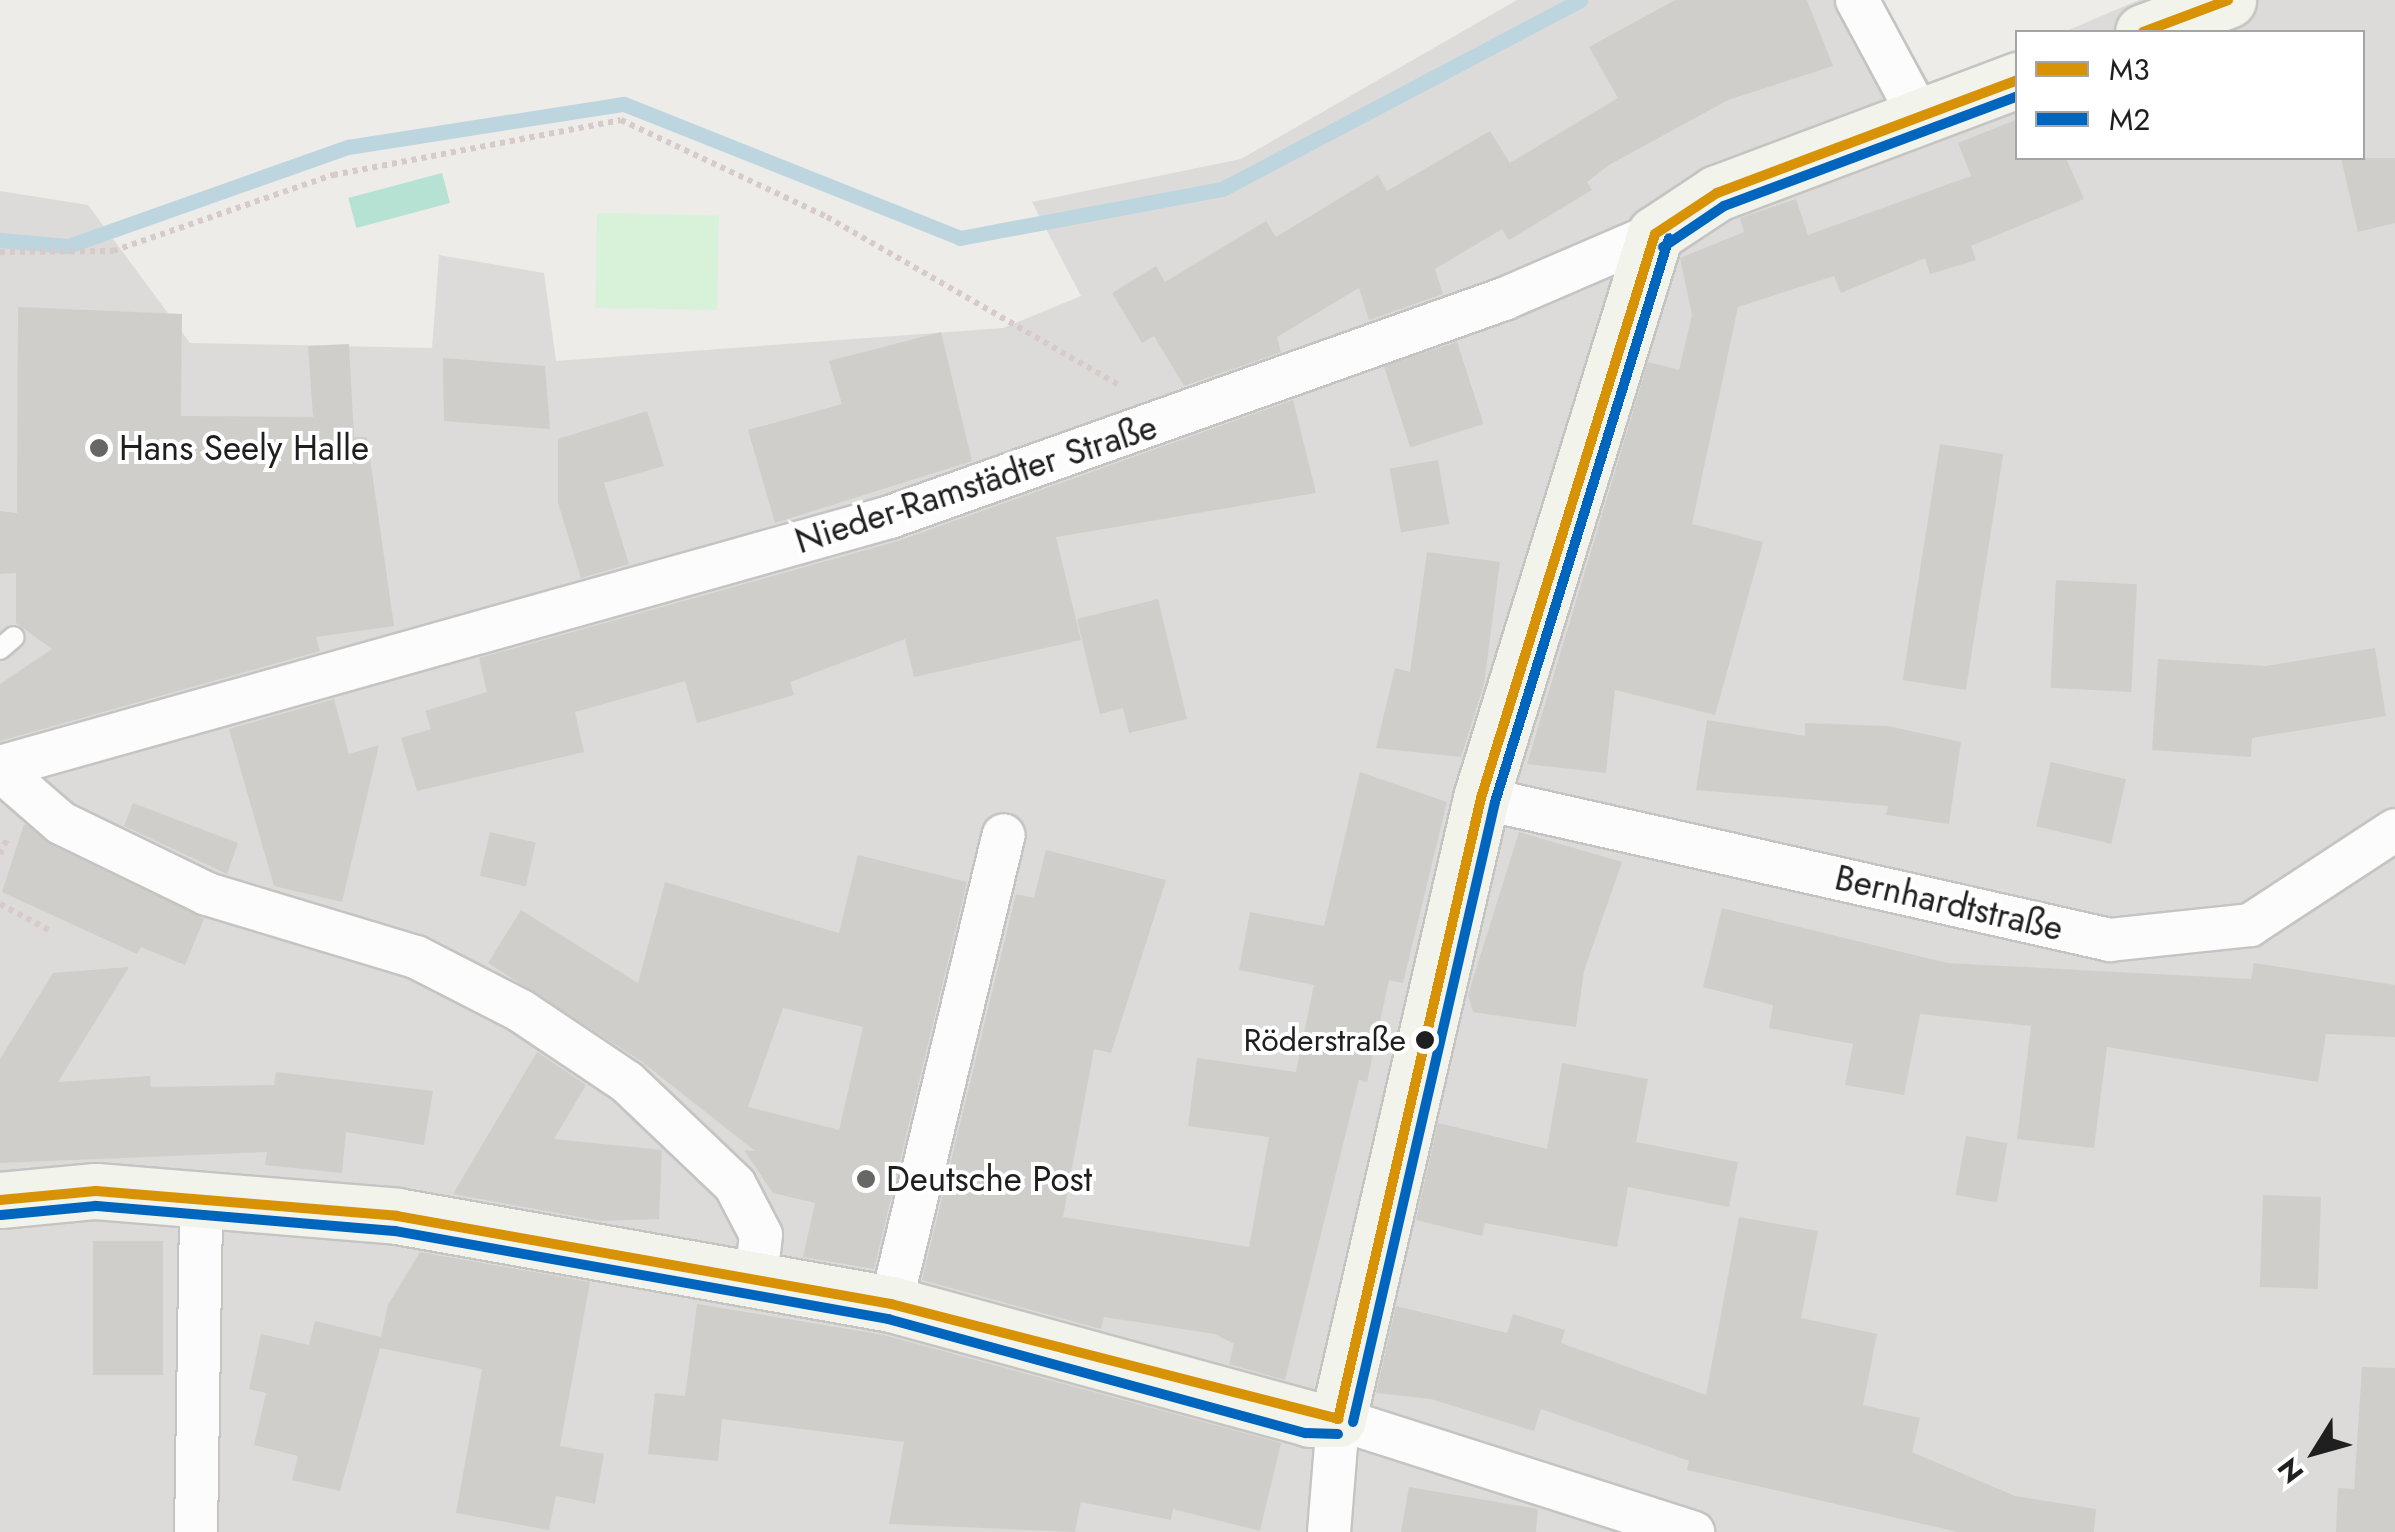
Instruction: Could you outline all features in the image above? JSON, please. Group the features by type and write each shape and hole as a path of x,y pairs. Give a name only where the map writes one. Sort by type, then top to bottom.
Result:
{"street":[{"path":"1857,0 1920,117"},
{"path":"2148,30 2228,0"},
{"name":"Nieder-Ramstädter Straße","path":"0,768 890,517 1169,421 1655,234 1718,193 2015,81"},
{"path":"1329,1532 1338,1419 1481,798 1655,234"},
{"path":"0,768 60,823 207,894 416,958 521,1011 627,1082 736,1185 761,1234 756,1277"},
{"name":"Bernhardtstraße","path":"1481,798 2110,940 2250,925 2395,830"},
{"path":"891,1304 1004,836"},
{"path":"0,1200 96,1190 396,1216 756,1277 891,1304 1310,1419 1338,1419 1693,1532"},
{"path":"196,1532 201,1197"}],"path":[{"path":"0,252 113,251 333,174 621,120 827,217 1088,362 1169,421"},
{"path":"0,904 49,930"}],"shaded area":[{"path":"1517,0 1882,0 1933,89 2015,54 2015,160 2365,160 2365,30 2069,30 2139,0 2395,0 2395,1532 0,1532 0,191 88,205 190,343 432,348 439,255 544,273 556,361 1003,328 1081,296 1032,202 1241,159"}],"green space":[{"path":"442,173 450,203 356,228 348,198"},
{"path":"597,213 719,215 717,310 595,308"}],"building":[{"path":"1675,0 1807,0 1833,66 1728,100 1609,165 1587,182 1592,190 1509,240 1502,229 1435,269 1443,294 1369,320 1359,288 1277,337 1281,352 1184,386 1154,336 1142,343 1112,293 1156,266 1165,282 1266,221 1276,237 1378,175 1387,191 1490,131 1510,163 1618,98 1589,47"},
{"path":"2015,120 2015,160 2067,160 2084,199 1971,246 1976,260 1930,274 1925,258 1841,293 1834,276 1738,307 1692,524 1763,542 1715,715 1615,690 1606,773 1527,764 1648,362 1679,370 1692,315 1680,258 1744,232 1740,218 1796,199 1808,235 1971,176 1958,143"},
{"path":"2395,158 2395,223 2358,232 2341,160"},
{"path":"18,307 182,314 181,416 313,417 308,346 349,344 354,437 367,437 394,626 316,637 320,651 0,741 0,684 52,649 16,623 16,573 0,574 0,511 17,513"},
{"path":"941,332 972,461 775,523 748,430 842,404 829,361"},
{"path":"1457,342 1484,424 1410,448 1384,366"},
{"path":"443,358 545,366 550,429 444,421"},
{"path":"1293,400 1316,493 1056,537 1081,640 914,677 905,639 790,682 794,695 697,723 685,681 575,712 584,752 417,791 401,738 431,729 425,711 487,692 479,658 898,541"},
{"path":"647,411 664,466 604,483 629,564 581,578 558,503 558,439"},
{"path":"1940,444 2003,454 1966,690 1903,680"},
{"path":"1438,460 1449,524 1401,533 1390,469"},
{"path":"1427,552 1500,562 1484,684 1461,757 1376,748 1395,668 1410,672"},
{"path":"2056,580 2137,584 2131,692 2050,688"},
{"path":"1158,599 1187,719 1129,733 1123,708 1100,714 1077,619"},
{"path":"2375,648 2386,716 2252,738 2251,757 2152,750 2158,659 2266,666"},
{"path":"334,699 349,754 379,745 342,902 274,886 229,729"},
{"path":"1707,720 1805,736 1805,723 1888,726 1961,742 1949,824 1886,815 1888,806 1696,790"},
{"path":"2051,762 2126,779 2111,844 2036,826"},
{"path":"1360,772 1447,802 1403,983 1389,980 1367,1082 1359,1080 1285,1380 1229,1364 1234,1344 1215,1334 1104,1317 1101,1329 922,1280 1016,894 1034,898 1046,850 1166,880 1111,1053 1094,1049 1063,1217 1249,1247 1269,1137 1188,1126 1197,1058 1296,1072 1314,985 1239,970 1250,912 1324,926"},
{"path":"133,803 238,843 227,874 124,826"},
{"path":"24,824 204,919 185,965 141,947 137,954 2,892"},
{"path":"490,832 536,843 526,886 480,876"},
{"path":"1519,832 1622,862 1584,971 1576,1027 1473,1012 1468,995"},
{"path":"858,855 967,882 874,1269 803,1257 815,1203 773,1193 744,1150 755,1151 641,1061 488,963 521,910 638,983 665,882 839,933","holes":["783,1008 863,1027 839,1130 748,1107"]},
{"path":"1722,908 1947,963 2251,979 2254,963 2395,985 2395,1037 2326,1034 2318,1082 2107,1047 2094,1148 2017,1139 2031,1026 1920,1014 1904,1095 1845,1085 1853,1044 1769,1028 1773,1005 1703,987"},
{"path":"129,967 58,1082 150,1076 151,1087 274,1085 276,1072 433,1091 424,1145 346,1132 342,1173 265,1165 267,1152 0,1163 0,1059 53,973"},
{"path":"537,1052 586,1085 554,1139 662,1150 659,1219 601,1221 453,1194"},
{"path":"1562,1063 1648,1079 1636,1142 1738,1162 1729,1207 1628,1187 1617,1247 1485,1223 1482,1236 1416,1220 1438,1123 1547,1149"},
{"path":"1966,1136 2007,1143 1997,1202 1956,1195"},
{"path":"2263,1195 2321,1197 2318,1289 2260,1287"},
{"path":"1739,1217 1818,1231 1801,1318 1877,1334 1863,1405 1920,1418 1912,1452 2015,1496 2096,1509 2094,1532 1958,1532 1687,1470 1689,1461 1541,1409 1534,1431 1431,1399 1376,1393 1396,1306 1507,1333 1513,1314 1565,1330 1561,1343 1706,1395"},
{"path":"93,1241 163,1241 163,1375 93,1375"},
{"path":"420,1252 590,1282 560,1446 604,1454 595,1504 556,1496 549,1530 456,1513 482,1369 380,1348 340,1491 292,1480 298,1456 254,1445 266,1393 249,1389 261,1334 309,1345 315,1321 381,1337 388,1305"},
{"path":"697,1304 884,1335 1281,1443 1260,1531 1173,1509 1171,1520 1081,1502 1075,1532 889,1524 904,1442 722,1419 718,1461 648,1454 655,1393 685,1396"},
{"path":"2362,1367 2395,1368 2395,1532 2336,1532 2338,1488 2354,1489"},
{"path":"1409,1487 1538,1509 1536,1532 1401,1532"}],"waterway":[{"path":"0,240 68,246 348,147 624,104 960,238 1222,189 1580,0"}],"transit line":[{"name":"M3","path":"2148,30 2228,0"},
{"name":"M3","path":"1655,234 1717,193 2015,81"},
{"name":"M2","path":"1663,247 1724,206 2015,97"},
{"name":"M3","path":"1338,1419 1481,798 1655,234"},
{"name":"M2","path":"1353,1422 1495,802 1669,238"},
{"name":"M3","path":"0,1200 96,1191 397,1216 891,1304 1338,1419"},
{"name":"M2","path":"1,1215 96,1206 395,1231 888,1319 1306,1433 1338,1434"}],"place":[{"name":"Hans Seely Halle","path":"99,448"},
{"name":"Röderstraße","path":"1425,1040"},
{"name":"Deutsche Post","path":"866,1179"}]}
